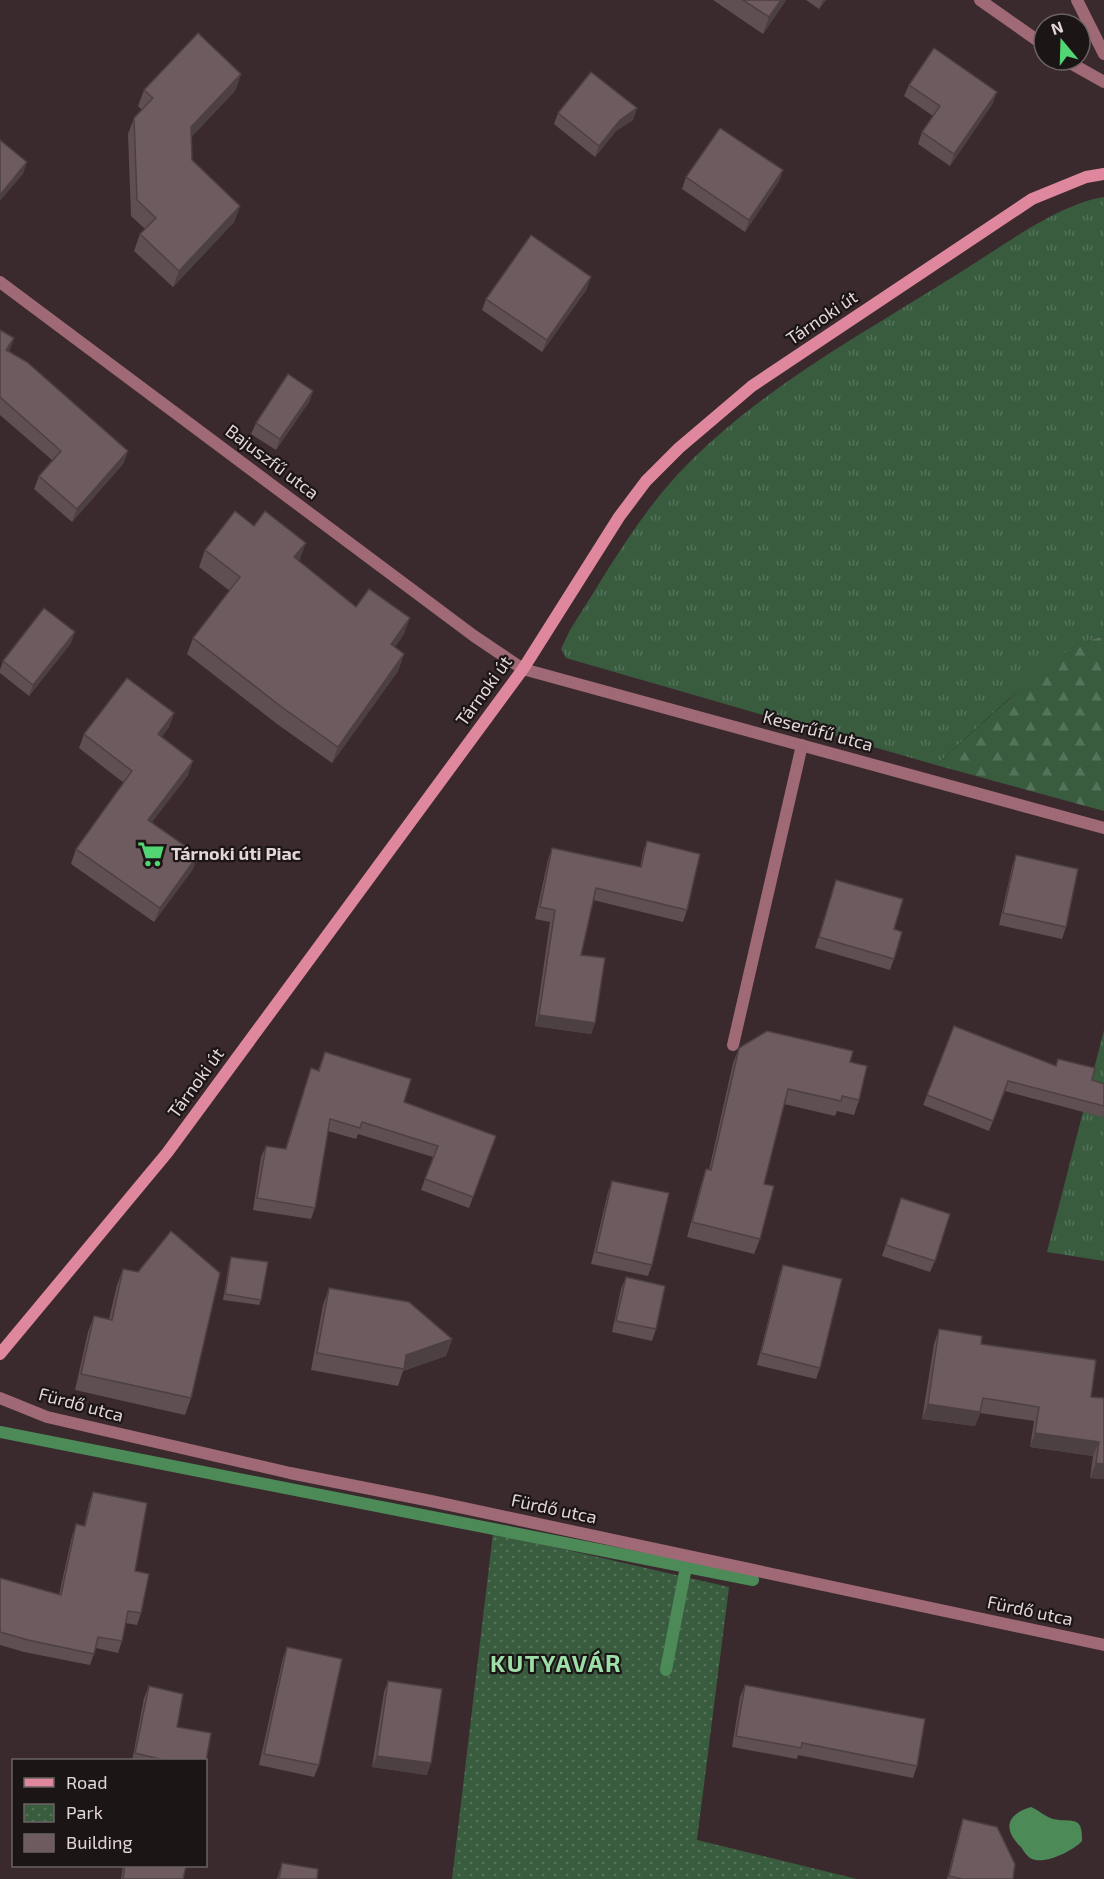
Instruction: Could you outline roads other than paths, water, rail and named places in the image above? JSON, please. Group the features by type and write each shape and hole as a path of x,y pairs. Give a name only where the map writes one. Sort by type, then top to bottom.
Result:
{"street":[{"path":"980,0 1032,37"},
{"path":"1077,0 1104,54"},
{"path":"1086,72 1104,82"},
{"name":"Tárnoki út","path":"0,1354 167,1153 523,669 619,517 646,481 679,448 752,386 1032,199 1086,177 1104,174"},
{"name":"Bajuszfű utca","path":"0,282 474,636 523,669"},
{"name":"Keserűfű utca","path":"523,669 1104,828"},
{"path":"733,1045 802,745"},
{"name":"Fürdő utca","path":"0,1398 47,1417 290,1473 1104,1645"}],"waterway":[{"path":"0,1432 753,1580"},
{"path":"666,1670 686,1567"}],"place":[{"name":"Tárnoki úti Piac","path":"151,854"}],"district":[{"name":"KUTYAVÁR","path":"556,1664"}]}
